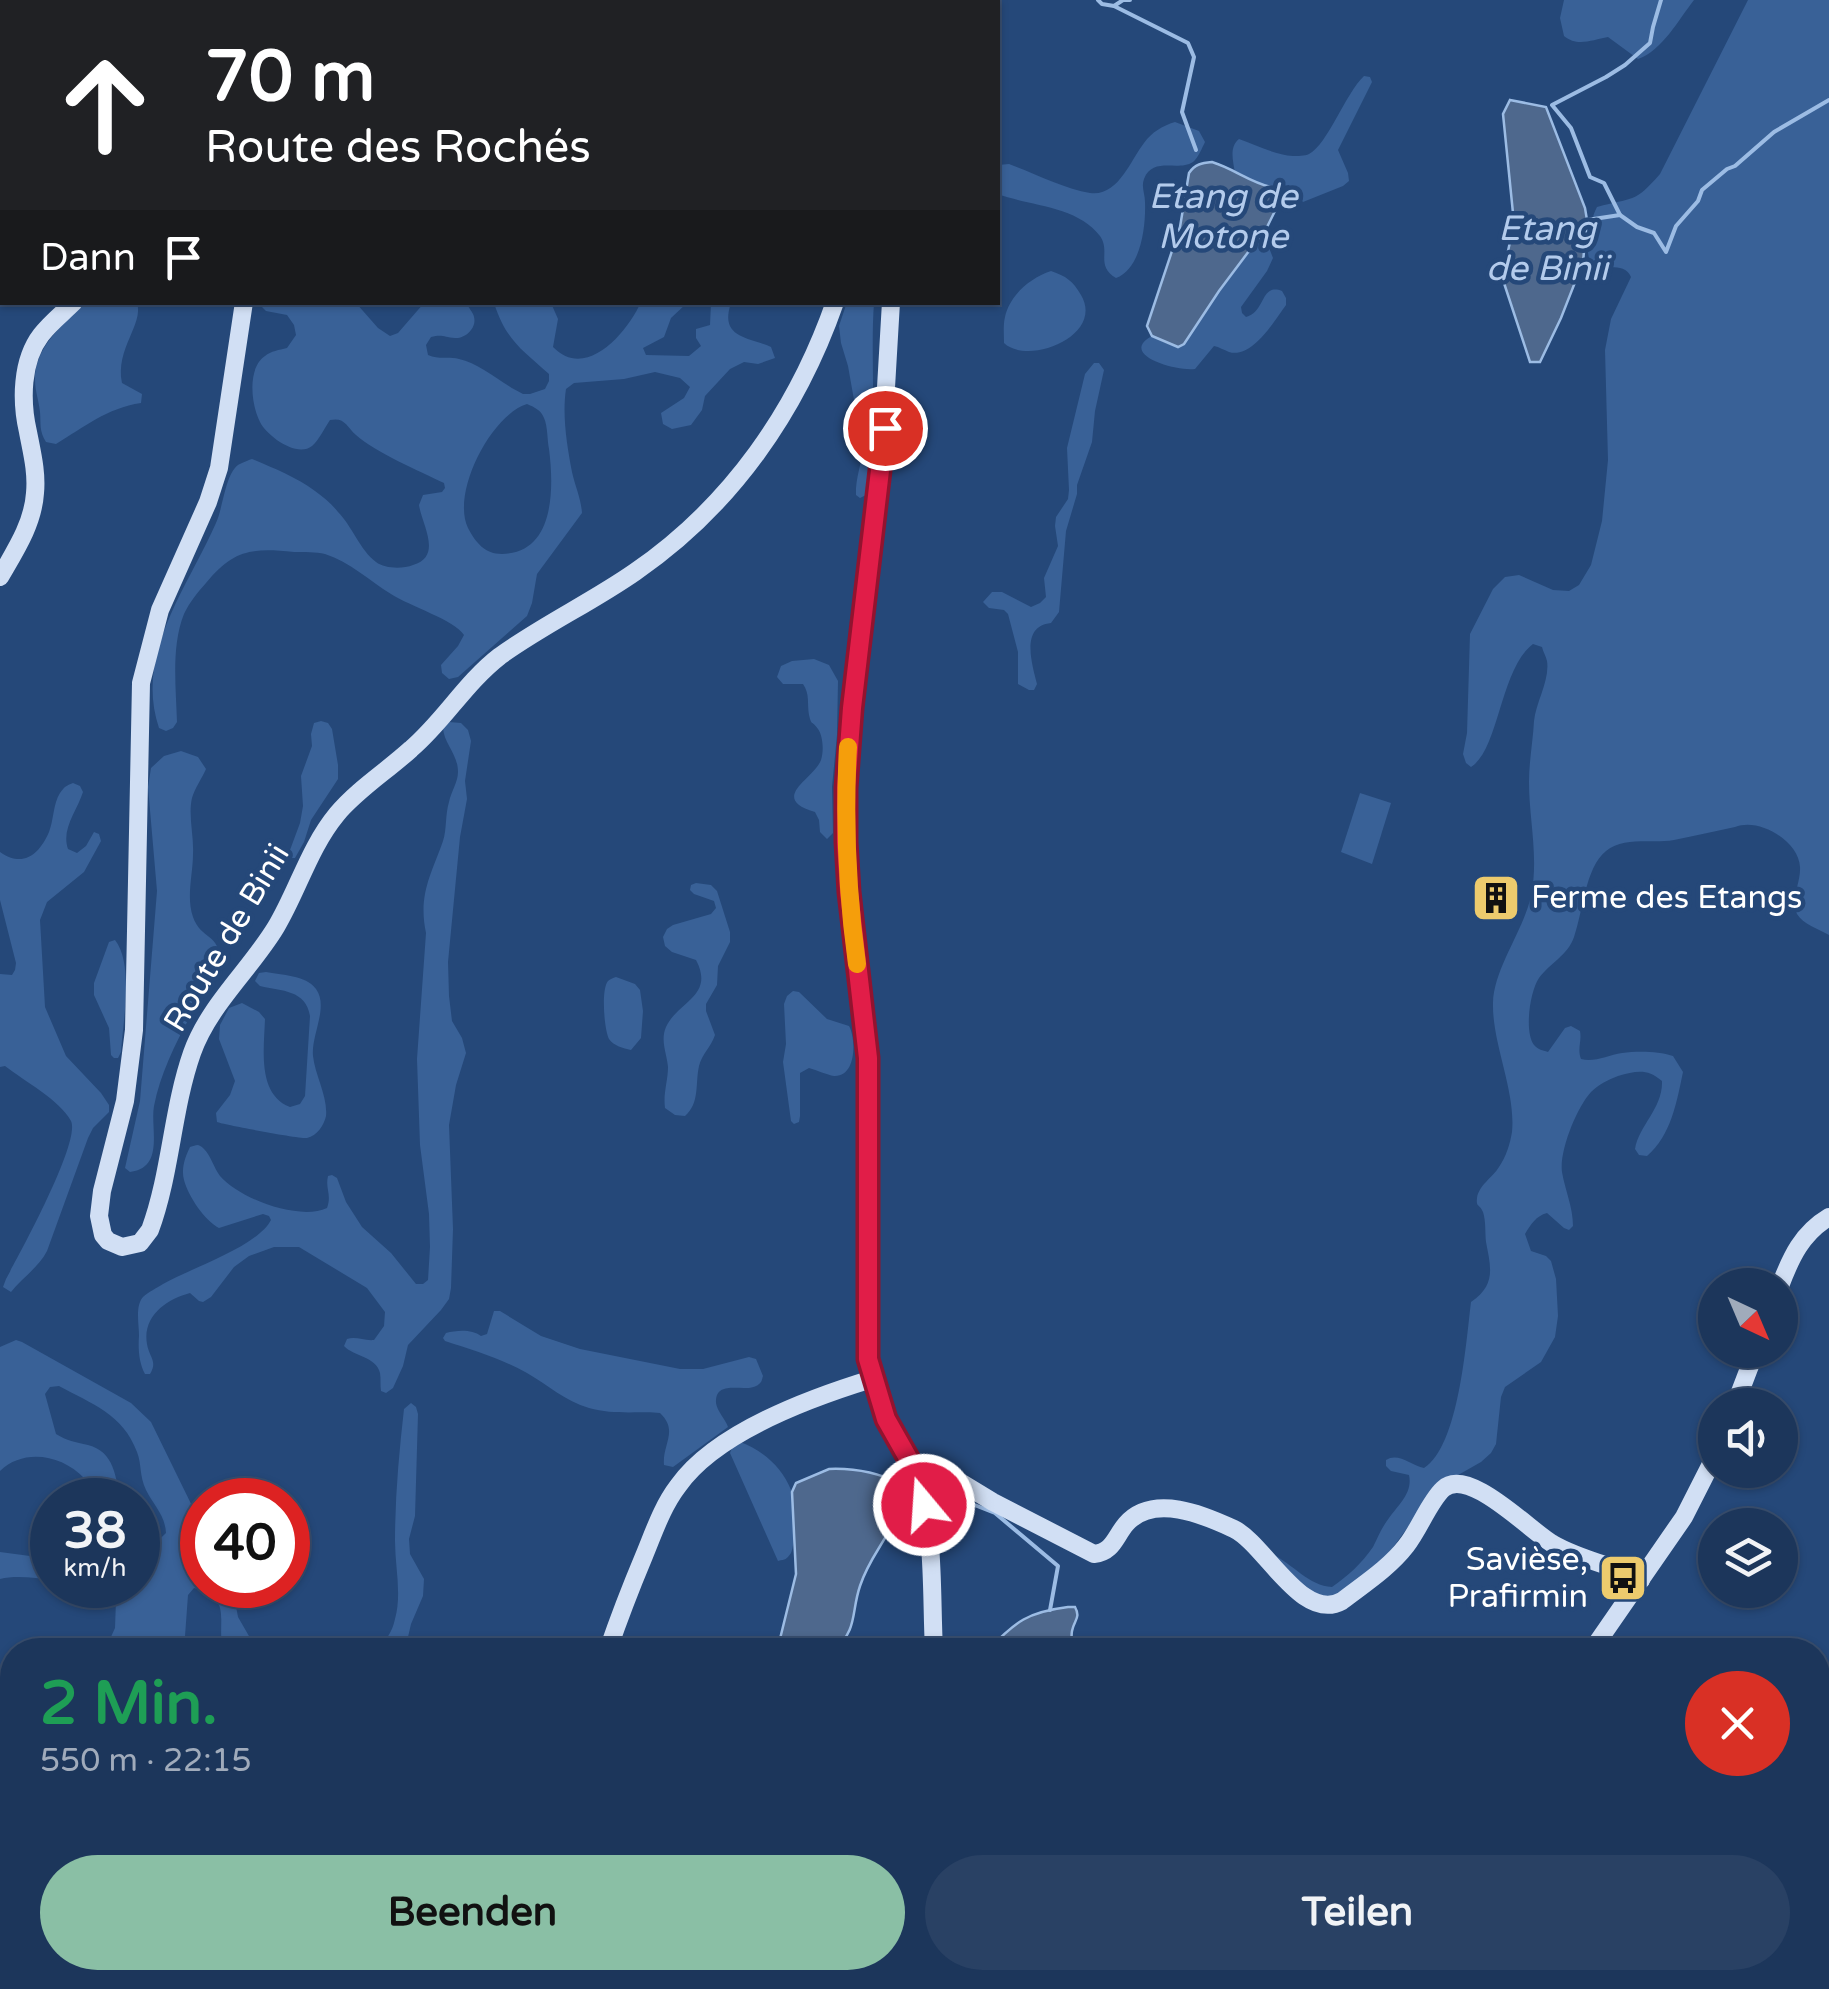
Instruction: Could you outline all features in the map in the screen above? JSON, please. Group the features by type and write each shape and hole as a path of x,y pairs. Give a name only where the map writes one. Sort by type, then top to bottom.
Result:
{"street":[{"path":"0,578 28,526 35,495 34,458 25,419 28,364 42,333 71,305"},
{"name":"Route de Binii","path":"244,305 219,468 160,610 141,683 134,1030 125,1101 99,1216 103,1235 122,1247 140,1243 150,1230 176,1113 201,1034 214,1010 273,932 314,849 338,813 420,742 466,688 502,655 638,570 721,499 786,411 834,305"},
{"path":"891,305 882,458 855,674 846,788 849,892 868,1058 866,1342 872,1379 886,1419 912,1465 922,1498 929,1546 933,1638"},
{"path":"1789,1268 1802,1240 1829,1217"},
{"path":"613,1638 663,1510 693,1468 722,1444 752,1427 872,1379"},
{"path":"912,1465 938,1468 992,1502 1094,1554 1112,1546 1126,1524 1142,1513 1164,1508 1198,1515 1247,1537 1290,1585 1325,1605 1342,1601 1395,1559 1440,1492 1454,1483 1493,1499 1566,1551 1641,1580"},
{"path":"1600,1638 1684,1518 1699,1488"}],"shaded area":[{"path":"1564,0 1694,0 1662,42 1638,59 1608,37 1579,42 1564,36 1560,18"},
{"path":"1748,0 1829,0 1829,935 1797,914 1798,858 1786,841 1766,829 1745,825 1674,840 1621,844 1599,859 1589,879 1571,943 1536,984 1529,1012 1531,1039 1536,1047 1548,1052 1565,1028 1571,1026 1580,1031 1581,1059 1634,1052 1673,1056 1683,1072 1672,1117 1655,1148 1647,1156 1639,1155 1635,1149 1637,1140 1659,1100 1662,1081 1646,1072 1630,1073 1604,1083 1586,1099 1563,1153 1562,1172 1573,1226 1569,1230 1564,1228 1547,1213 1537,1218 1525,1234 1531,1251 1551,1261 1558,1316 1555,1337 1541,1362 1505,1387 1496,1444 1491,1453 1437,1487 1386,1557 1348,1592 1317,1599 1272,1554 1308,1579 1332,1587 1369,1553 1409,1487 1409,1475 1391,1471 1386,1460 1400,1458 1424,1468 1445,1438 1459,1392 1471,1302 1485,1289 1490,1275 1485,1219 1477,1198 1506,1155 1512,1132 1493,1003 1498,977 1531,896 1534,867 1530,766 1535,714 1545,683 1547,659 1542,647 1533,644 1522,656 1488,744 1471,767 1463,754 1470,634 1493,589 1505,577 1519,575 1553,590 1569,591 1579,585 1591,565 1602,521 1608,460 1605,350 1611,319 1631,277 1626,270 1591,262 1588,253 1593,218 1597,207 1638,195 1660,174"},
{"path":"1364,76 1372,82 1338,150 1348,173 1349,181 1343,186 1303,202 1289,185 1261,185 1235,173 1233,150 1239,139 1293,156 1316,149"},
{"path":"1175,122 1199,131 1205,142 1193,162 1160,166 1148,172 1143,182 1145,212 1140,246 1131,266 1116,278 1106,268 1103,242 1091,226 1066,213 1000,195 1000,165 1009,164 1080,191 1100,193 1116,184 1150,136"},
{"path":"1254,244 1268,245 1273,258 1241,307 1242,313 1246,317 1252,314 1266,294 1275,290 1282,291 1286,305 1262,337 1238,353 1214,346 1195,369 1176,368 1146,356 1143,343 1152,336 1172,345 1184,344"},
{"path":"1051,271 1069,280 1081,295 1086,310 1082,323 1074,334 1045,349 1015,349 1004,343 1004,323 1011,302 1022,288"},
{"path":"83,305 137,305 137,320 121,371 122,383 142,394 141,403 107,414 56,444 46,442 42,434 36,368 45,347"},
{"path":"261,305 358,305 390,336 398,333 422,305 467,305 474,316 472,329 459,338 431,337 426,345 428,355 467,361 523,394 545,389 549,374 509,335 495,305 552,305 558,319 553,347 579,359 592,356 616,339 640,305 685,305 671,318 664,337 643,348 646,355 689,356 701,346 696,329 710,325 711,305 730,305 728,315 732,330 771,347 775,358 758,364 744,362 730,369 705,396 702,410 691,425 672,429 663,424 661,413 684,398 690,387 680,378 655,372 574,383 566,389 567,441 582,513 537,574 527,616 458,677 449,679 442,673 441,665 464,635 459,629 391,594 334,557 321,553 255,551 235,557 216,572 184,614 176,653 177,722 166,731 159,728 153,701 159,647 238,465 252,459 308,486 336,509 370,557 389,567 413,565 427,555 428,539 419,505 423,495 445,488 444,483 374,448 339,420 330,420 315,443 306,449 283,444 269,433 254,406 255,369 267,354 287,348 296,335 287,315 266,311","holes":["527,404 537,409 546,425 551,465 547,516 532,543 519,551 491,552 482,547 468,528 464,513 470,476 500,423"]},
{"path":"846,305 874,305 868,488 860,498 856,488 862,445 839,326"},
{"path":"1094,363 1104,370 1092,442 1066,531 1059,612 1032,638 1031,657 1037,684 1029,690 1018,684 1018,652 1008,614 983,602 992,592 1002,592 1031,607 1046,597 1044,578 1058,546 1056,517 1068,499 1067,448 1085,374"},
{"path":"814,659 829,665 838,681 833,833 827,839 820,832 815,812 801,807 794,794 821,760 821,736 811,721 803,684 783,684 777,677 781,666"},
{"path":"321,721 332,729 338,779 292,858 290,850 303,806 301,776 312,746 314,723"},
{"path":"449,722 461,723 471,741 448,962 452,1021 466,1053 449,1125 453,1229 449,1299 408,1345 393,1388 386,1393 381,1391 380,1373 374,1363 344,1346 350,1338 374,1340 384,1326 385,1312 367,1288 299,1247 274,1247 249,1256 234,1267 203,1302 190,1293 158,1310 146,1334 153,1366 150,1374 145,1374 140,1361 138,1310 143,1297 238,1248 271,1220 263,1214 219,1228 208,1220 184,1180 184,1163 190,1147 202,1147 220,1176 241,1193 286,1210 327,1208 327,1181 332,1175 362,1227 391,1253 416,1284 428,1280 429,1214 420,1145 417,1059 425,896 458,776 443,728"},
{"path":"181,751 198,757 206,769 191,805 190,902 196,924 217,946 220,962 165,1068 154,1106 152,1155 141,1169 130,1172 125,1168 140,1101 157,891 148,787 151,768 164,756"},
{"path":"73,783 83,792 68,827 68,849 77,853 94,832 101,841 84,872 47,902 40,920 45,1007 66,1056 101,1093 109,1112 88,1138 47,1251 11,1292 3,1287 6,1279 47,1199 72,1133 71,1121 59,1106 5,1066 0,1067 0,974 12,975 16,963 0,900 0,852 16,859 35,853 49,832 60,793"},
{"path":"1360,793 1391,803 1372,864 1341,852"},
{"path":"696,883 711,885 717,891 730,942 718,966 717,985 706,1004 715,1035 700,1062 695,1099 685,1116 665,1108 668,1067 664,1037 672,1018 698,990 701,972 696,960 672,952 663,937 673,925 711,914 716,908 714,901 690,890"},
{"path":"115,940 126,978 118,1058 111,1055 109,1028 94,995 94,983 109,942"},
{"path":"259,973 306,981 320,996 313,1056 326,1116 319,1130 307,1138 217,1122 216,1113 235,1081 219,1039 220,1025 229,1008 242,1003 265,1019 265,1069 272,1092 290,1107 300,1104 305,1096 308,1007 292,993 260,986 255,981"},
{"path":"616,977 640,990 641,1038 631,1050 611,1041 606,1027 606,985"},
{"path":"793,991 799,992 827,1019 849,1026 853,1039 851,1064 842,1075 809,1068 800,1073 800,1116 794,1124 783,1062 784,1004"},
{"path":"494,1311 541,1336 580,1349 680,1369 703,1369 749,1357 756,1359 763,1376 754,1387 721,1391 716,1403 728,1427 673,1467 664,1465 669,1432 660,1413 616,1412 580,1405 517,1368 443,1338 446,1333 460,1331 487,1334"},
{"path":"16,1340 22,1342 131,1403 151,1422 180,1481 180,1608 187,1608 185,1638 110,1638 116,1608 160,1608 160,1538 166,1533 160,1514 160,1478 142,1478 137,1452 115,1419 59,1386 50,1387 45,1394 56,1434 104,1453 115,1478 84,1478 65,1464 43,1457 20,1459 0,1471 0,1347"},
{"path":"411,1403 418,1414 415,1516 409,1539 410,1554 424,1579 423,1596 408,1638 386,1638 397,1610 395,1541 404,1409"},
{"path":"740,1442 770,1460 791,1490 794,1540 791,1553 784,1559 778,1561 730,1453"},
{"path":"0,1552 30,1556 30,1578 0,1579"},
{"path":"220,1608 236,1608 250,1638 221,1638"}],"water":[{"name":"Etang de Binii","path":"1510,100 1546,107 1587,220 1583,262 1540,362 1530,362 1504,283 1514,223 1503,114"},
{"name":"Etang de Motone","path":"1212,162 1275,188 1282,197 1267,227 1184,344 1178,347 1152,336 1147,326 1180,227 1189,173 1199,164"},
{"path":"829,1469 848,1469 901,1484 896,1515 865,1572 845,1638 780,1638 796,1574 792,1492 796,1483"},
{"path":"1075,1607 1072,1638 1001,1638 1024,1620 1043,1612"}],"waterway":[{"path":"1098,0 1114,6 1130,0"},
{"path":"1620,215 1604,183 1590,177 1571,128 1552,105 1625,65 1650,43 1661,0"},
{"path":"1114,6 1188,43 1194,57 1182,112 1196,150"},
{"path":"1587,220 1620,215 1654,233 1666,252 1676,226 1698,201 1702,190 1774,132 1829,100"},
{"path":"925,1487 938,1484 948,1493 966,1496 972,1504 995,1513 1058,1566 1050,1610"},
{"path":"901,1492 916,1489"}],"slow traffic":[{"path":"848,747 848,875 857,964"}],"place":[{"name":"Ferme des Etangs","path":"1496,898"},
{"name":"Savièse, Prafirmin","path":"1623,1578"}],"route":[{"path":"885,428 857,654 846,788 846,842 868,1058 868,1359 886,1419 912,1465 924,1505"}]}
